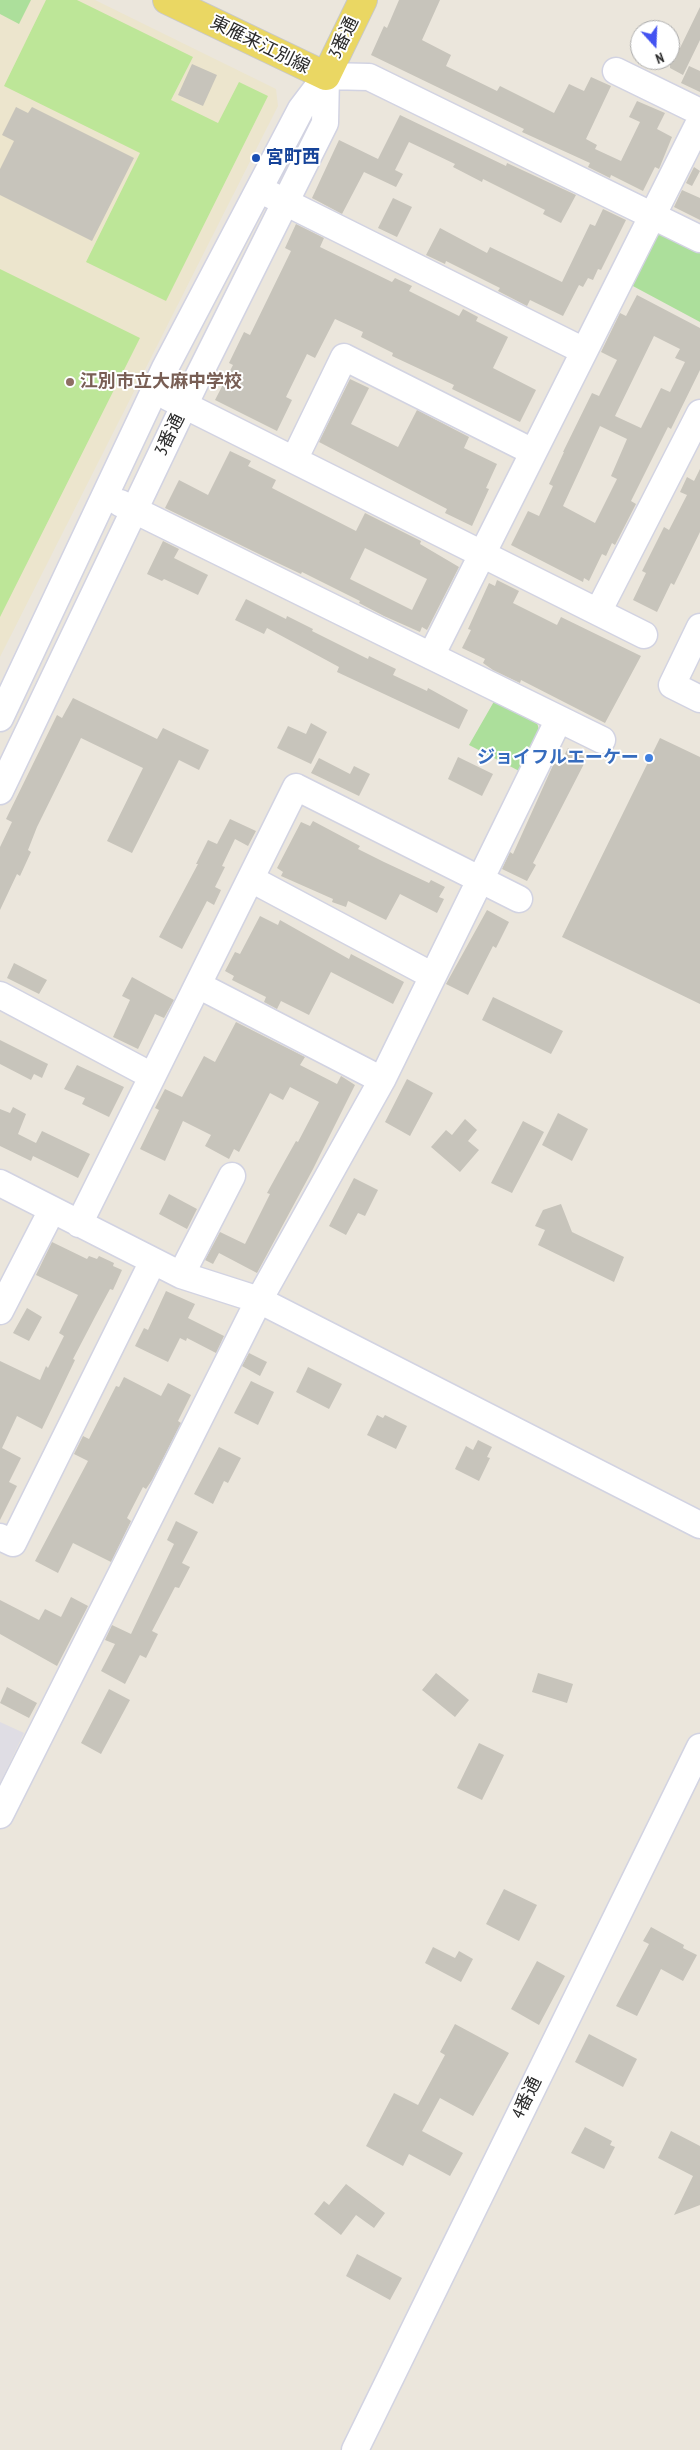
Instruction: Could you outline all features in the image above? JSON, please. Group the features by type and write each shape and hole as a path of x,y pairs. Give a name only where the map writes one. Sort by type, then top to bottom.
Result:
{"main road":[{"name":"東雁来江別線","path":"168,0 326,76"},
{"name":"3番通","path":"326,76 363,0"}],"street":[{"path":"616,71 700,112"},
{"name":"3番通","path":"0,718 154,389 300,109 326,76"},
{"name":"3番通","path":"0,791 184,405 325,123 326,76"},
{"path":"326,76 369,77 700,239"},
{"path":"431,656 700,120"},
{"path":"259,188 584,351"},
{"path":"294,460 344,356 533,452"},
{"path":"154,389 644,635"},
{"path":"598,612 700,413"},
{"path":"105,495 602,740"},
{"path":"700,627 672,685 700,699"},
{"path":"0,1816 259,1300 382,1080 560,719"},
{"path":"79,1224 296,787 519,899"},
{"path":"251,879 433,976"},
{"path":"198,985 382,1080"},
{"path":"0,995 152,1076"},
{"path":"181,1275 232,1176"},
{"path":"0,1183 181,1275 259,1300 700,1525"},
{"path":"0,1311 52,1210"},
{"path":"0,1537 13,1543 153,1261"},
{"name":"4番通","path":"355,2450 700,1747"}],"shaded area":[{"name":"江別市立大麻中学校","path":"0,0 95,0 276,89 278,106 0,657"},
{"path":"0,1722 24,1733 0,1783"}],"green space":[{"path":"0,0 31,0 19,24 0,14"},
{"path":"46,0 77,0 193,57 171,100 218,123 239,82 268,96 166,301 86,262 140,153 4,86"},
{"path":"656,230 700,252 700,322 631,285"},
{"path":"0,269 140,338 0,617"},
{"path":"496,698 536,719 541,737 523,773 469,745"}],"building":[{"path":"399,0 440,0 422,40 451,55 446,66 497,91 500,86 554,113 569,84 584,91 591,77 611,86 586,139 597,145 595,149 621,161 640,122 629,117 637,101 665,113 657,129 672,137 659,169 655,167 643,191 611,175 610,178 588,167 590,163 522,132 524,129 371,55 384,26 387,28"},
{"path":"700,7 700,40 683,75 674,70 680,70 680,48"},
{"path":"192,64 217,75 203,106 178,95"},
{"path":"689,66 700,71 700,92 681,83"},
{"path":"16,107 28,113 32,107 134,158 92,241 0,195 0,169 14,141 2,135"},
{"path":"400,115 506,166 507,163 576,195 561,223 543,214 545,210 483,179 482,182 453,167 455,164 409,142 395,170 403,174 396,187 364,172 342,214 312,198 339,140 378,159"},
{"path":"694,167 700,171 692,186 686,183"},
{"path":"682,190 700,198 700,220 674,207"},
{"path":"393,198 412,207 397,237 378,228"},
{"path":"603,209 626,220 601,270 598,269 593,280 588,278 583,287 579,285 563,316 530,300 527,306 498,291 500,288 446,261 445,264 426,255 440,228 487,253 490,247 562,282 590,224 595,226"},
{"path":"296,224 324,238 320,247 392,282 395,278 412,286 409,291 459,316 463,309 478,317 476,321 508,337 493,368 536,390 520,422 452,389 454,385 392,356 393,353 361,337 363,332 335,319 315,358 307,354 286,397 292,400 277,431 215,400 233,365 229,363 244,332 250,335 291,251 285,248"},
{"path":"637,295 700,328 700,370 671,429 668,427 631,501 636,504 615,545 612,543 606,556 602,554 589,581 584,578 583,582 511,545 528,511 539,516 553,486 549,484 592,393 599,396 617,360 601,352 620,313 626,316","holes":["654,336 680,349 675,358 685,362 670,392 661,388 641,428 615,416","600,426 627,439 611,476 617,479 595,523 563,506"]},
{"path":"350,379 369,388 351,424 398,447 417,410 469,437 464,448 497,464 486,488 489,489 472,526 445,513 447,509 319,442"},
{"path":"230,451 251,461 248,466 276,480 272,488 356,531 365,513 421,541 420,544 459,567 427,630 422,627 420,632 384,616 359,603 360,601 302,572 301,574 165,508 179,480 208,495","holes":["365,548 427,579 412,610 350,579"]},
{"path":"700,469 700,532 674,585 671,583 657,612 633,600 646,573 642,571 664,527 669,530 687,495 680,492 687,477 694,481"},
{"path":"163,541 179,549 174,558 208,575 198,595 164,579 162,581 147,574"},
{"path":"497,580 519,591 513,603 557,625 561,617 641,656 605,723 521,680 520,683 493,670 483,663 485,659 462,648 471,630 468,629 489,583 495,586"},
{"path":"246,599 286,619 287,616 313,629 312,631 368,659 369,656 396,669 393,675 427,691 428,688 468,710 459,729 337,672 339,667 267,628 264,634 235,620"},
{"path":"73,698 157,739 163,728 209,750 199,770 179,760 132,853 107,841 143,768 81,738 37,827 28,850 31,852 20,876 17,874 0,910 0,847 12,822 6,819 57,715 62,718"},
{"path":"311,723 327,732 311,764 277,748 288,726 306,734"},
{"path":"660,738 700,757 700,1004 562,937"},
{"path":"568,748 587,758 533,863 536,865 527,881 502,869 510,852 513,854 554,763 559,766"},
{"path":"458,757 493,774 482,796 448,779"},
{"path":"319,758 350,774 354,766 370,774 359,796 311,773"},
{"path":"230,819 256,831 248,846 235,839 222,866 225,867 215,887 221,890 214,905 207,901 182,949 159,937 198,864 196,864 208,840 217,844"},
{"path":"313,821 360,846 358,849 384,862 429,883 431,880 445,887 439,897 444,899 437,913 400,894 386,920 348,901 346,907 332,902 333,899 281,876 283,872 277,868 301,822 310,826"},
{"path":"487,910 509,922 496,948 493,946 468,995 446,984"},
{"path":"260,916 278,925 280,920 349,959 351,954 404,982 393,1004 331,972 309,1015 281,1001 277,1009 264,1002 266,997 232,980 234,976 225,971 235,952 240,954"},
{"path":"14,963 47,980 39,994 7,978"},
{"path":"132,977 174,1000 164,1018 155,1014 138,1049 113,1037 130,1000 122,996"},
{"path":"493,997 563,1031 551,1054 482,1020"},
{"path":"236,1022 305,1057 300,1065 337,1084 341,1076 355,1085 313,1169 257,1273 219,1253 213,1264 205,1260 220,1232 245,1244 270,1194 267,1193 296,1141 298,1142 319,1102 290,1087 283,1100 270,1093 239,1152 234,1149 229,1159 205,1146 211,1135 183,1121 165,1161 140,1149 159,1110 155,1108 165,1089 182,1097 204,1056 215,1062"},
{"path":"0,1040 48,1064 42,1078 34,1074 31,1080 0,1064"},
{"path":"77,1065 124,1087 109,1117 82,1104 85,1098 64,1089"},
{"path":"407,1079 433,1093 410,1136 385,1122"},
{"path":"13,1107 26,1114 18,1134 36,1143 42,1131 90,1154 78,1178 33,1156 31,1161 0,1146 0,1109 10,1113"},
{"path":"558,1113 588,1129 572,1161 542,1145"},
{"path":"465,1119 477,1130 468,1141 479,1150 460,1172 431,1147 446,1130 452,1135"},
{"path":"523,1121 544,1132 512,1193 491,1183"},
{"path":"354,1178 378,1190 365,1216 358,1213 346,1235 329,1226"},
{"path":"169,1194 197,1209 187,1229 159,1214"},
{"path":"561,1204 572,1232 624,1257 614,1282 538,1245 545,1230 535,1226 543,1210"},
{"path":"52,1242 87,1259 89,1256 97,1259 99,1256 114,1263 113,1266 122,1270 113,1290 110,1289 73,1359 75,1360 42,1429 17,1416 2,1448 21,1458 9,1482 17,1486 0,1520 0,1361 40,1380 64,1336 59,1333 78,1295 36,1275"},
{"path":"166,1291 195,1304 188,1318 224,1336 216,1353 187,1338 186,1341 180,1338 168,1362 135,1346 144,1328 148,1330"},
{"path":"27,1308 42,1317 29,1341 13,1333"},
{"path":"249,1353 267,1362 260,1376 242,1366"},
{"path":"308,1367 342,1384 329,1409 296,1392"},
{"path":"124,1377 161,1396 168,1383 191,1395 178,1421 181,1423 152,1480 146,1489 143,1487 127,1518 131,1521 111,1562 73,1543 58,1573 35,1561 88,1461 74,1454 83,1436 89,1439 116,1386 119,1387"},
{"path":"251,1381 274,1392 258,1425 234,1413"},
{"path":"377,1415 383,1418 385,1415 407,1426 396,1449 367,1435"},
{"path":"478,1440 492,1447 487,1457 490,1458 479,1481 455,1469 466,1446 473,1450"},
{"path":"219,1447 241,1458 228,1483 224,1481 213,1504 194,1494"},
{"path":"176,1521 198,1532 182,1563 190,1567 179,1588 175,1587 152,1631 158,1634 146,1658 140,1655 125,1684 101,1671 115,1644 105,1640 112,1625 131,1634 174,1544 167,1540"},
{"path":"71,1597 88,1606 57,1666 0,1634 0,1600 39,1620 45,1609 61,1617"},
{"path":"436,1673 469,1700 455,1717 422,1690"},
{"path":"538,1673 573,1684 567,1703 532,1692"},
{"path":"7,1687 37,1703 29,1718 0,1703"},
{"path":"109,1689 130,1700 101,1754 81,1743"},
{"path":"479,1743 504,1755 482,1800 457,1788"},
{"path":"504,1889 537,1905 519,1941 486,1924"},
{"path":"651,1927 684,1945 683,1948 697,1955 683,1981 661,1969 637,2016 616,2006 649,1944 643,1941"},
{"path":"433,1947 455,1958 459,1951 473,1959 461,1982 425,1963"},
{"path":"537,1961 565,1976 539,2025 511,2009"},
{"path":"455,2024 509,2053 473,2116 440,2098 422,2131 463,2153 450,2176 409,2154 403,2166 366,2146 394,2093 418,2105 445,2055 440,2052"},
{"path":"589,2034 637,2059 623,2087 575,2062"},
{"path":"585,2127 612,2141 610,2145 615,2147 604,2169 571,2153"},
{"path":"671,2131 700,2146 700,2205 674,2215 693,2176 658,2158"},
{"path":"346,2184 385,2213 374,2228 356,2215 341,2235 314,2214 324,2201 329,2205"},
{"path":"357,2254 402,2278 390,2300 346,2276"}],"place":[{"name":"宮町西","path":"256,158"},
{"name":"江別市立大麻中学校","path":"70,382"},
{"name":"ジョイフルエーケー","path":"649,758"}]}
